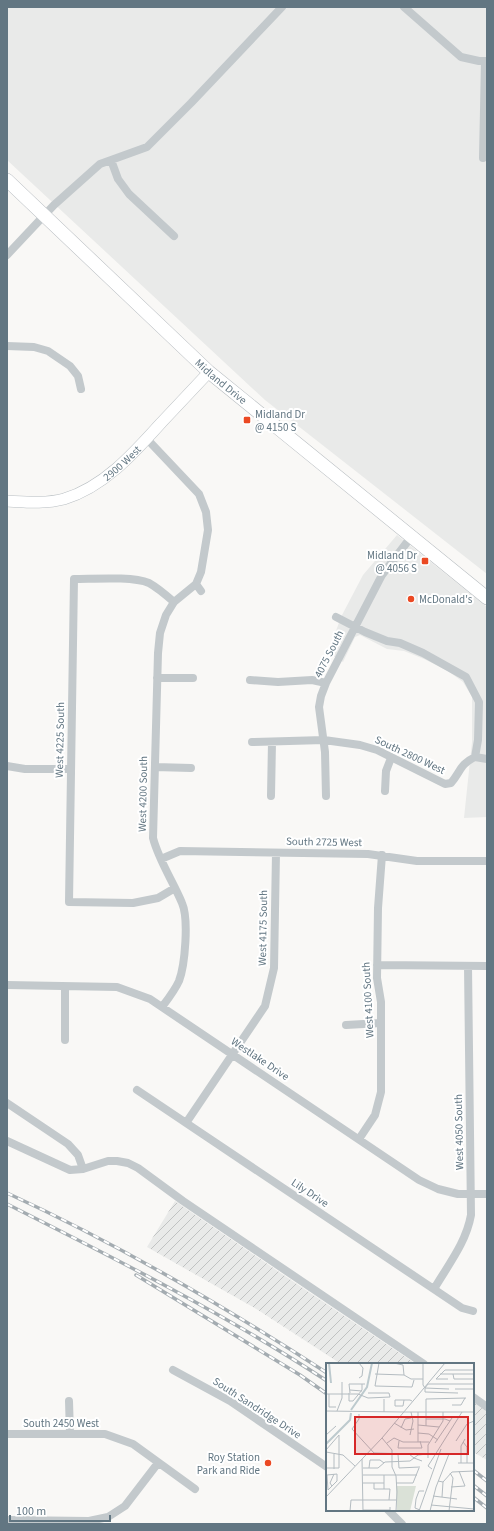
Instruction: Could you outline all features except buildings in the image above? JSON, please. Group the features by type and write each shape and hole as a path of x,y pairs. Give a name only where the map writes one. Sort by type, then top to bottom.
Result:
{"main road":[{"name":"Midland Drive","path":"7,180 209,372 487,598"}],"street":[{"path":"7,254 73,187 100,164 147,146 191,103 282,7"},
{"path":"404,7 461,57 486,61 483,158"},
{"path":"111,160 118,179 129,194 174,236"},
{"path":"7,346 34,347 48,351 70,366 78,376 80,389"},
{"name":"2900 West","path":"7,501 46,503 65,499 86,491 106,477 128,458 209,372"},
{"path":"147,439 199,494 206,512 208,530 201,572 196,584 201,591"},
{"name":"4075 South","path":"326,796 324,740 319,707 321,696 326,683 382,575 411,537"},
{"name":"West 4225 South","path":"174,602 160,590 148,583 132,579 74,579 69,902 133,903 158,898 175,888"},
{"name":"West 4200 South","path":"162,1007 178,982 183,966 186,925 183,904 156,850 153,838 158,652 160,632 166,616 174,602 196,584"},
{"path":"336,617 387,641 400,643 422,653 466,678 479,702 478,740 475,757 487,759"},
{"path":"157,678 193,678"},
{"path":"250,680 278,682 312,680 326,683"},
{"name":"South 2800 West","path":"252,742 324,740 360,745 377,750 445,784 451,783 458,775 464,764 475,757"},
{"path":"271,796 272,742"},
{"path":"385,791 386,771 391,758"},
{"path":"7,766 25,769 71,769"},
{"path":"155,767 191,768"},
{"name":"South 2725 West","path":"161,859 180,851 368,854 417,860 487,861"},
{"name":"West 4175 South","path":"186,1123 265,1006 274,968 276,853"},
{"name":"West 4100 South","path":"359,1139 375,1115 381,1092 381,1002 377,978 377,966 378,908 382,855"},
{"path":"377,966 487,966"},
{"name":"West 4050 South","path":"434,1289 463,1242 468,1230 471,1215 468,966"},
{"name":"Westlake Drive","path":"7,985 117,987 150,999 419,1180 458,1194 487,1194"},
{"path":"65,986 66,1040"},
{"path":"346,1025 381,1023"},
{"name":"Lily Drive","path":"137,1090 462,1308 473,1311"},
{"path":"7,1103 68,1144 78,1155 83,1169"},
{"path":"7,1142 70,1170 83,1169 108,1161 128,1164 138,1168 183,1201 423,1363"},
{"name":"South Sandridge Drive","path":"173,1370 230,1401 326,1466"},
{"path":"474,1399 487,1407"},
{"path":"70,1401 70,1434"},
{"name":"South 2450 West","path":"7,1434 105,1434 133,1444 195,1489"},
{"path":"7,1520 89,1521 108,1517 125,1506 158,1463"},
{"path":"389,1511 396,1516 402,1524"}],"shaded area":[{"path":"7,7 487,7 487,574 265,400 7,160"},
{"path":"397,535 487,607 487,817 464,818 472,742 472,697 463,682 448,671 424,659 404,651 387,649 360,635 355,637 343,662 328,653 341,617 363,575"},
{"path":"175,1201 415,1363 339,1363 258,1310 147,1247"},
{"path":"474,1403 487,1412 487,1460 474,1453"}],"railway":[{"path":"7,1193 89,1233 170,1277 210,1300 326,1372"},
{"path":"7,1204 210,1310 326,1380"},
{"path":"136,1275 300,1375 326,1393"},
{"path":"474,1471 487,1481"},
{"path":"474,1486 487,1496"},
{"path":"474,1498 487,1508"}],"place":[{"name":"Midland Dr @ 4150 S","path":"247,420"},
{"name":"Midland Dr @ 4056 S","path":"425,561"},
{"name":"McDonald's","path":"411,599"},
{"name":"Roy Station Park and Ride","path":"268,1463"}]}
